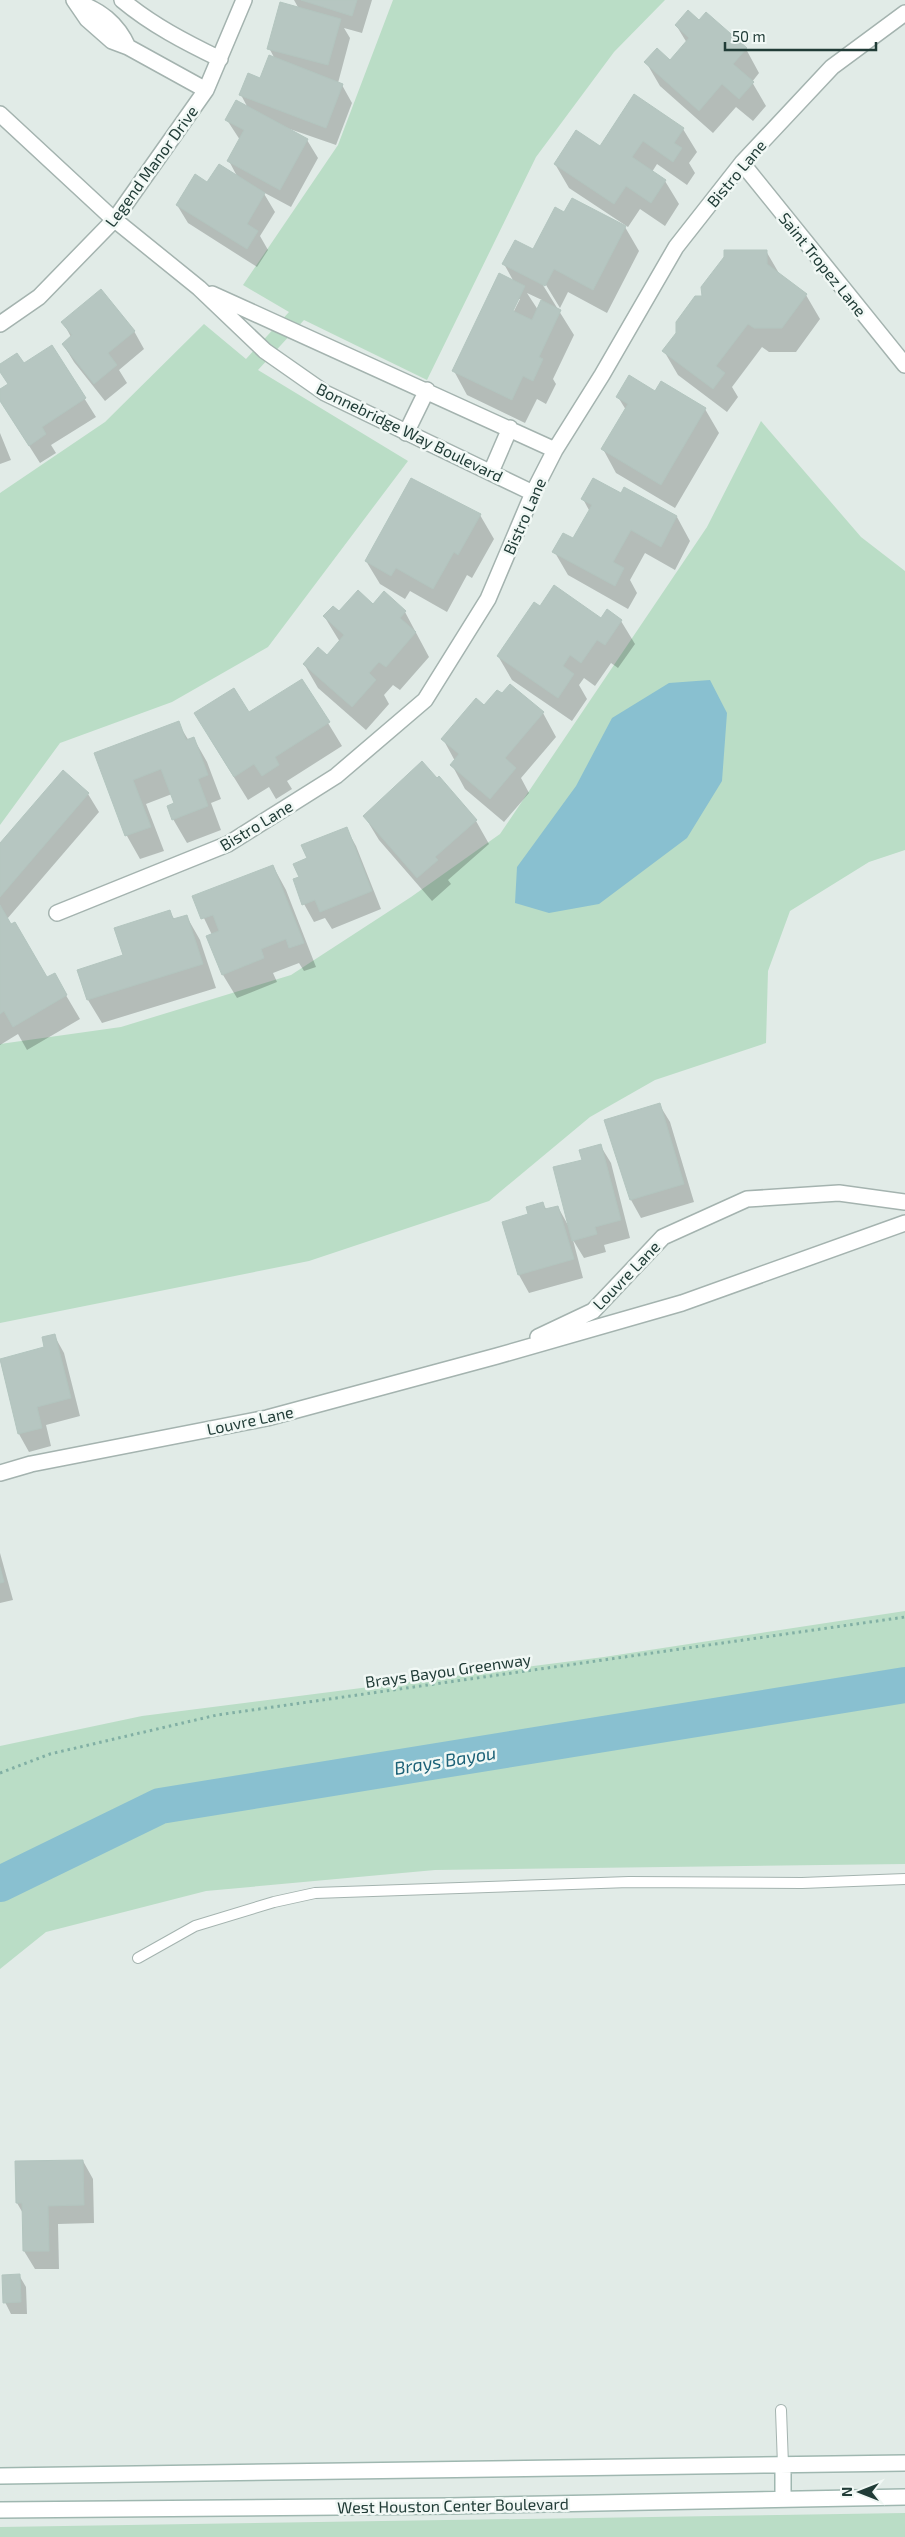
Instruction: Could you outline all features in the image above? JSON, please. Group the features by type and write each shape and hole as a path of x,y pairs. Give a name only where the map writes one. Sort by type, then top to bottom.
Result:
{"street":[{"path":"122,0 143,17 167,32 220,59"},
{"name":"Legend Manor Drive","path":"0,324 39,297 115,219 206,90 244,0"},
{"path":"75,1 96,9 120,30 128,47 206,90"},
{"name":"Bistro Lane","path":"57,913 228,844 336,776 425,700 488,599 533,492 555,450 676,247 742,163 832,67 905,13"},
{"name":"Bonnebridge Way Boulevard","path":"0,114 115,219 199,288 265,351 294,372 325,393 533,492"},
{"name":"Saint Tropez Lane","path":"742,163 905,365"},
{"name":"Bonnebridge Way Boulevard","path":"199,288 555,450"},
{"path":"406,433 426,390"},
{"path":"491,472 510,428"},
{"name":"Louvre Lane","path":"498,1356 593,1310 663,1237 747,1199 839,1193 905,1202"},
{"name":"Louvre Lane","path":"0,1473 31,1464 267,1418 498,1356 682,1303 905,1223"},
{"path":"0,2476 905,2463"},
{"path":"782,2465 783,2498"},
{"name":"West Houston Center Boulevard","path":"0,2510 450,2506 905,2497"}],"lane":[{"path":"138,1958 195,1926 274,1902 316,1893 629,1882 802,1883 905,1878"},
{"path":"781,2410 782,2465"}],"path":[{"name":"Brays Bayou Greenway","path":"0,1773 50,1754 217,1715 905,1617"}],"green space":[{"path":"393,0 665,0 614,52 536,157 427,380 304,320 258,370 408,461 268,647 172,702 60,743 0,825 0,493 105,422 204,324 246,359 289,312 243,285 338,145"},
{"path":"761,421 861,537 905,571 905,850 869,862 790,911 768,971 766,1043 655,1080 590,1117 489,1201 309,1261 0,1323 0,1044 121,1027 291,975 411,897 500,834 707,527"},
{"path":"905,1611 905,1864 435,1870 206,1891 46,1932 0,1969 0,1746 142,1716 604,1657"},
{"path":"905,2513 905,2537 0,2537 0,2527"}],"water":[{"path":"710,680 727,713 722,781 687,838 599,904 549,913 515,903 517,867 576,786 612,718 669,683"}],"building":[{"path":"301,0 357,0 352,16"},
{"path":"280,2 341,19 328,65 267,49"},
{"path":"688,10 699,20 706,12 747,48 733,64 754,82 739,99 722,84 699,111 644,62 657,48 670,60 689,38 675,25"},
{"path":"269,55 343,84 326,128 239,95 248,73 260,78"},
{"path":"634,94 684,128 674,143 682,148 673,162 643,141 632,157 666,180 651,203 626,186 614,204 554,164 576,130 600,146"},
{"path":"236,100 308,139 280,190 227,161 244,130 225,120"},
{"path":"219,164 265,193 247,224 258,231 247,249 176,205 195,174 207,182"},
{"path":"572,198 626,226 593,290 554,269 545,286 502,264 515,240 533,249 555,207 564,212"},
{"path":"724,250 767,250 767,264 807,294 782,328 754,328 748,324 716,366 725,373 713,389 662,351 676,333 676,322 695,296 702,296 701,287 724,257"},
{"path":"499,273 525,286 513,311 532,320 541,300 561,310 539,357 543,359 533,381 523,376 512,400 452,371"},
{"path":"101,289 135,331 108,353 117,365 94,384 62,344 72,335 61,322"},
{"path":"52,345 86,398 42,427 46,434 29,446 0,401 0,389 8,384 0,372 0,364 17,353 24,363"},
{"path":"629,375 655,391 661,381 706,408 661,485 601,449 628,404 616,397"},
{"path":"411,478 481,514 458,555 454,552 433,589 396,568 391,576 365,561"},
{"path":"593,478 621,493 624,487 677,516 661,547 631,530 613,562 624,568 615,586 552,552 563,533 573,538 592,505 581,499"},
{"path":"554,585 601,618 607,609 622,620 605,645 597,640 581,663 570,655 563,666 574,674 558,698 497,656 534,602 540,606"},
{"path":"358,590 373,604 384,591 406,611 400,618 416,632 386,667 379,662 369,673 376,680 352,707 303,664 318,647 327,655 344,635 323,616 333,606 339,611"},
{"path":"302,679 330,722 275,757 279,765 262,776 254,764 234,777 194,713 234,688 249,712"},
{"path":"510,684 544,712 505,758 516,768 490,799 450,765 459,754 441,739 476,698 484,705 497,690 502,693"},
{"path":"179,721 186,740 194,737 208,775 198,779 208,806 172,820 167,806 174,803 161,769 133,780 151,827 125,836 94,753"},
{"path":"422,761 437,778 439,776 477,820 435,857 438,860 417,878 363,816"},
{"path":"63,770 89,793 0,897 0,843"},
{"path":"347,827 372,891 320,912 315,900 302,905 293,879 299,877 293,864 307,858 301,845"},
{"path":"273,865 304,943 289,948 286,939 261,949 264,958 222,975 206,936 219,931 213,915 201,919 192,896"},
{"path":"0,905 11,924 15,922 47,977 55,973 67,995 13,1027 4,1011 0,1014"},
{"path":"170,910 173,919 187,915 203,964 87,1000 77,970 123,955 114,928"},
{"path":"660,1103 684,1184 630,1200 604,1120"},
{"path":"601,1144 621,1220 595,1227 597,1234 572,1241 553,1167 582,1160 579,1150"},
{"path":"543,1202 545,1209 558,1206 574,1259 518,1275 502,1222 528,1214 526,1207"},
{"path":"55,1334 71,1398 37,1407 42,1428 18,1434 0,1359 44,1347 42,1337"},
{"path":"0,1567 4,1582 0,1583"},
{"path":"83,2160 84,2205 48,2206 49,2251 23,2251 22,2203 16,2203 15,2161"},
{"path":"20,2274 21,2302 3,2303 2,2275"}],"waterway":[{"name":"Brays Bayou","path":"0,1884 160,1806 905,1685"}]}
